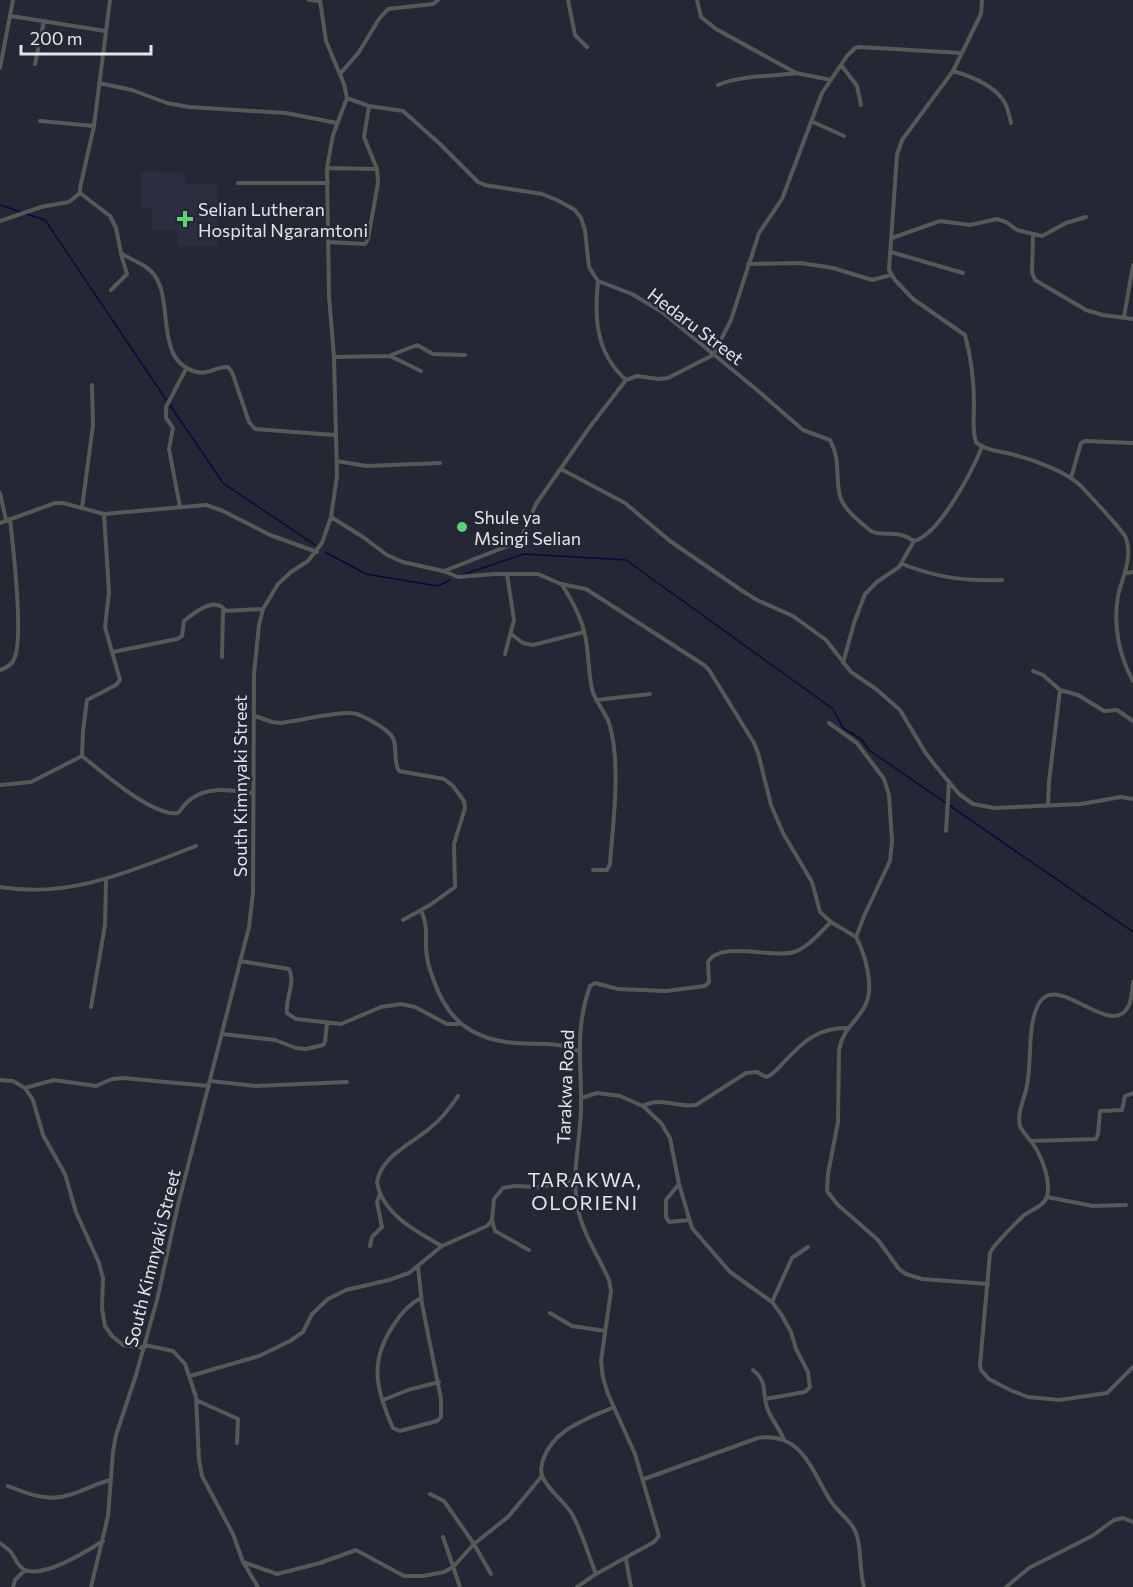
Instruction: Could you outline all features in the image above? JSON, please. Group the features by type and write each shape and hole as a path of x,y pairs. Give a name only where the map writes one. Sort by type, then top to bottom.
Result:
{"street":[{"path":"0,68 13,0"},
{"path":"0,221 51,204 69,202 80,193 94,126 110,0"},
{"path":"309,0 320,1 326,41 347,98 369,106 403,111 478,182 542,194 575,210 585,230 589,267 598,281 597,310 603,350 611,366 626,381"},
{"path":"340,74 359,52 379,19 388,9 433,4 438,0"},
{"path":"568,0 575,35 587,47"},
{"path":"698,0 699,13 705,22 796,73 831,81"},
{"path":"982,0 981,14 953,71 899,147 894,184 891,275 914,299 965,335 973,388 976,442 982,447 1022,457 1071,478 1082,487 1125,536 1128,553 1127,573 1118,598 1117,628 1123,658 1133,681"},
{"path":"11,16 105,31"},
{"path":"35,63 44,21"},
{"path":"443,571 510,545 521,538 536,504 589,428 626,381 637,376 668,378 713,355 731,320 759,233 782,199 822,93 852,51 860,47 961,53"},
{"path":"842,66 857,86 861,105"},
{"path":"953,71 975,79 998,94 1006,105 1011,123"},
{"path":"718,85 735,78 796,73"},
{"path":"99,83 132,90 167,103 189,107 286,113 337,123"},
{"name":"South Kimnyaki Street","path":"91,1587 108,1516 116,1435 144,1347 249,927 252,905 255,657 259,626 263,609 278,584 317,552 331,517 337,460 334,435 334,357 329,296 327,168 337,123 347,98"},
{"path":"329,242 366,242 378,183 377,169 364,137 369,106"},
{"path":"40,121 94,126"},
{"path":"811,121 844,136"},
{"path":"327,168 377,169"},
{"path":"238,183 328,183"},
{"path":"80,193 110,216 116,228 127,274 111,290"},
{"path":"892,238 940,221 970,225 997,219 1017,230 1042,236 1066,223 1086,217"},
{"path":"1033,235 1032,272 1035,280 1094,313 1133,319"},
{"path":"891,252 963,273"},
{"path":"121,253 149,269 157,279 172,349 178,361 186,369 202,373 228,367 232,372 249,422 255,429 334,435"},
{"path":"748,264 801,263 833,268 872,280 891,275"},
{"path":"1124,317 1133,265"},
{"name":"Hedaru Street","path":"598,281 632,294 655,308 758,390 804,430 830,440 836,456 840,497 847,508 875,533 897,533 914,541"},
{"path":"334,357 390,356 417,345 433,354 465,355"},
{"path":"390,356 421,371"},
{"path":"180,507 170,454 173,428 166,418 166,407 186,369"},
{"path":"82,508 93,425 92,385"},
{"path":"1071,478 1081,443 1084,441 1133,442"},
{"path":"843,663 865,594 902,564 914,541 922,538 951,505 965,484 982,447"},
{"path":"337,460 366,466 440,463"},
{"path":"561,469 636,510 670,541 744,592 801,621 826,640 851,672 876,689 900,710 925,752 949,783 966,799 986,807 1081,804 1121,797 1133,799"},
{"path":"0,493 8,520 17,636 13,662 0,670"},
{"path":"0,523 56,503 104,514 206,505 270,535 317,552"},
{"path":"104,514 109,592 105,627 119,683 87,700 82,756 139,799 154,809 164,812 178,813 188,800 204,792 215,790 253,793"},
{"path":"331,517 387,555 403,562 443,571 458,577 538,574 561,584 579,586 596,594 709,670 754,743 774,813 812,882 820,912 831,922 856,937 867,973 868,995 865,1007 847,1028 839,1050 838,1122 827,1191 838,1205 878,1240 899,1269 906,1274 922,1280 988,1284"},
{"path":"902,564 944,578 965,581 1002,580"},
{"path":"1127,573 1133,572"},
{"path":"505,654 514,620 507,574"},
{"path":"561,584 577,610 584,632 590,679 596,700 611,729 615,788 610,864 608,870 593,870"},
{"path":"112,652 180,638 184,621 195,612 213,604 220,605 225,610 263,609"},
{"path":"222,657 222,614 225,610"},
{"path":"511,634 524,643 532,645 584,632"},
{"path":"1033,671 1043,675 1060,690 1078,695 1104,711 1117,710 1133,720"},
{"path":"1048,805 1060,690"},
{"path":"596,700 650,694"},
{"path":"255,716 280,723 356,713 391,734 395,743 396,763 399,771 444,779 460,793 465,808 454,844 455,888 403,920"},
{"path":"829,723 857,743 884,779 889,795 892,841 890,861 856,937"},
{"path":"0,785 31,782 82,756"},
{"path":"946,831 949,783"},
{"path":"0,887 30,890 51,889 106,880 196,846"},
{"path":"91,1006 105,925 106,880"},
{"path":"421,910 427,925 427,954 433,980 446,1008 459,1024 484,1037 499,1041 554,1043 578,1052"},
{"name":"Tarakwa Road","path":"577,1587 654,1542 659,1536 644,1479 603,1378 601,1361 611,1298 610,1285 581,1220 574,1180 581,1098 578,1052 581,1018 587,994 593,983 627,990 666,991 705,986 708,982 708,962 713,956 731,952 795,952 831,922"},
{"path":"240,961 289,969 291,977 286,1006 287,1013 296,1019 341,1023 381,1006 401,1004 415,1007 447,1024 459,1024"},
{"path":"1133,982 1129,1005 1125,1011 1116,1015 1100,1013 1055,993 1045,996 1038,1005 1032,1030 1028,1081 1019,1119 1044,1170 1048,1187 1047,1197 1043,1203 1022,1217 992,1248 990,1253 980,1365 981,1371 989,1379 1028,1397 1059,1400 1107,1393 1133,1367"},
{"path":"222,1034 275,1040 296,1048 306,1049 323,1045 327,1023"},
{"path":"643,1106 659,1101 688,1107 696,1105 746,1072 756,1072 766,1077 772,1075 818,1032 847,1028"},
{"path":"25,1088 54,1080 96,1086 117,1078 255,1086 347,1082"},
{"path":"0,1080 14,1081 25,1088 33,1100 43,1135 65,1174 76,1212 99,1263 103,1278 102,1308 105,1326 123,1345 173,1351 185,1364 196,1400 200,1469 233,1534 243,1562 258,1587"},
{"path":"581,1098 597,1093 611,1094 643,1106 661,1122 670,1138 679,1184 689,1220 695,1232 712,1248 730,1272 772,1302 791,1332 796,1349 808,1372 810,1384 805,1392 765,1399"},
{"path":"1031,1142 1096,1139 1100,1111 1122,1110 1125,1096 1133,1093"},
{"path":"370,1246 372,1237 382,1227 377,1202 380,1194 378,1178 396,1153 436,1123 450,1109 458,1096"},
{"path":"529,1250 495,1231 492,1220 494,1199 503,1188 540,1186 574,1180"},
{"path":"679,1184 666,1200 666,1217 669,1222 673,1223 689,1220"},
{"path":"380,1194 395,1215 422,1235 442,1246"},
{"path":"1047,1197 1093,1206 1126,1205"},
{"path":"190,1376 259,1356 303,1332 312,1314 336,1294 398,1277 418,1267 442,1246 482,1229 492,1220"},
{"path":"772,1302 792,1258 808,1247"},
{"path":"418,1267 421,1298 439,1383 442,1410 437,1421 406,1430 395,1430 377,1381 377,1360 385,1337 403,1311 421,1298"},
{"path":"550,1313 572,1326 605,1331"},
{"path":"753,1370 762,1378 768,1411 776,1421 784,1441"},
{"path":"383,1400 408,1390 439,1383"},
{"path":"196,1400 238,1419 237,1443"},
{"path":"596,1574 571,1513 542,1476 541,1465 547,1449 558,1436 614,1407"},
{"path":"644,1479 758,1438 775,1437 784,1441 801,1452 809,1462 834,1505 856,1533 860,1573 864,1587"},
{"path":"243,1562 277,1574 320,1563 356,1550 404,1576 433,1575 453,1568 474,1544 508,1517 542,1476"},
{"path":"8,1486 32,1495 57,1497 71,1495 111,1480"},
{"path":"430,1494 444,1501 474,1544 491,1574"},
{"path":"1006,1587 1029,1568 1092,1536 1114,1520 1123,1518 1133,1522"},
{"path":"443,1537 460,1587"},
{"path":"0,1543 10,1551 19,1566 25,1570 50,1568 61,1564 104,1540"},
{"path":"626,1559 631,1587"},
{"path":"13,1587 15,1580 25,1570"}],"shaded area":[{"name":"Selian Lutheran Hospital Ngaramtoni","path":"141,171 183,173 187,183 191,185 217,183 218,247 177,247 177,231 152,230 152,208 141,208"}],"waterway":[{"path":"0,205 21,212"},
{"path":"26,214 45,220 167,401"},
{"path":"170,405 223,483 315,545"},
{"path":"325,552 366,574 438,586 450,580"},
{"path":"462,575 524,554 626,560 833,709 843,728 861,739 869,750 1133,932"}],"place":[{"name":"Selian Lutheran Hospital Ngaramtoni","path":"185,219"},
{"name":"Shule ya Msingi Selian","path":"462,527"}],"district":[{"name":"TARAKWA, OLORIENI","path":"585,1190"}]}
